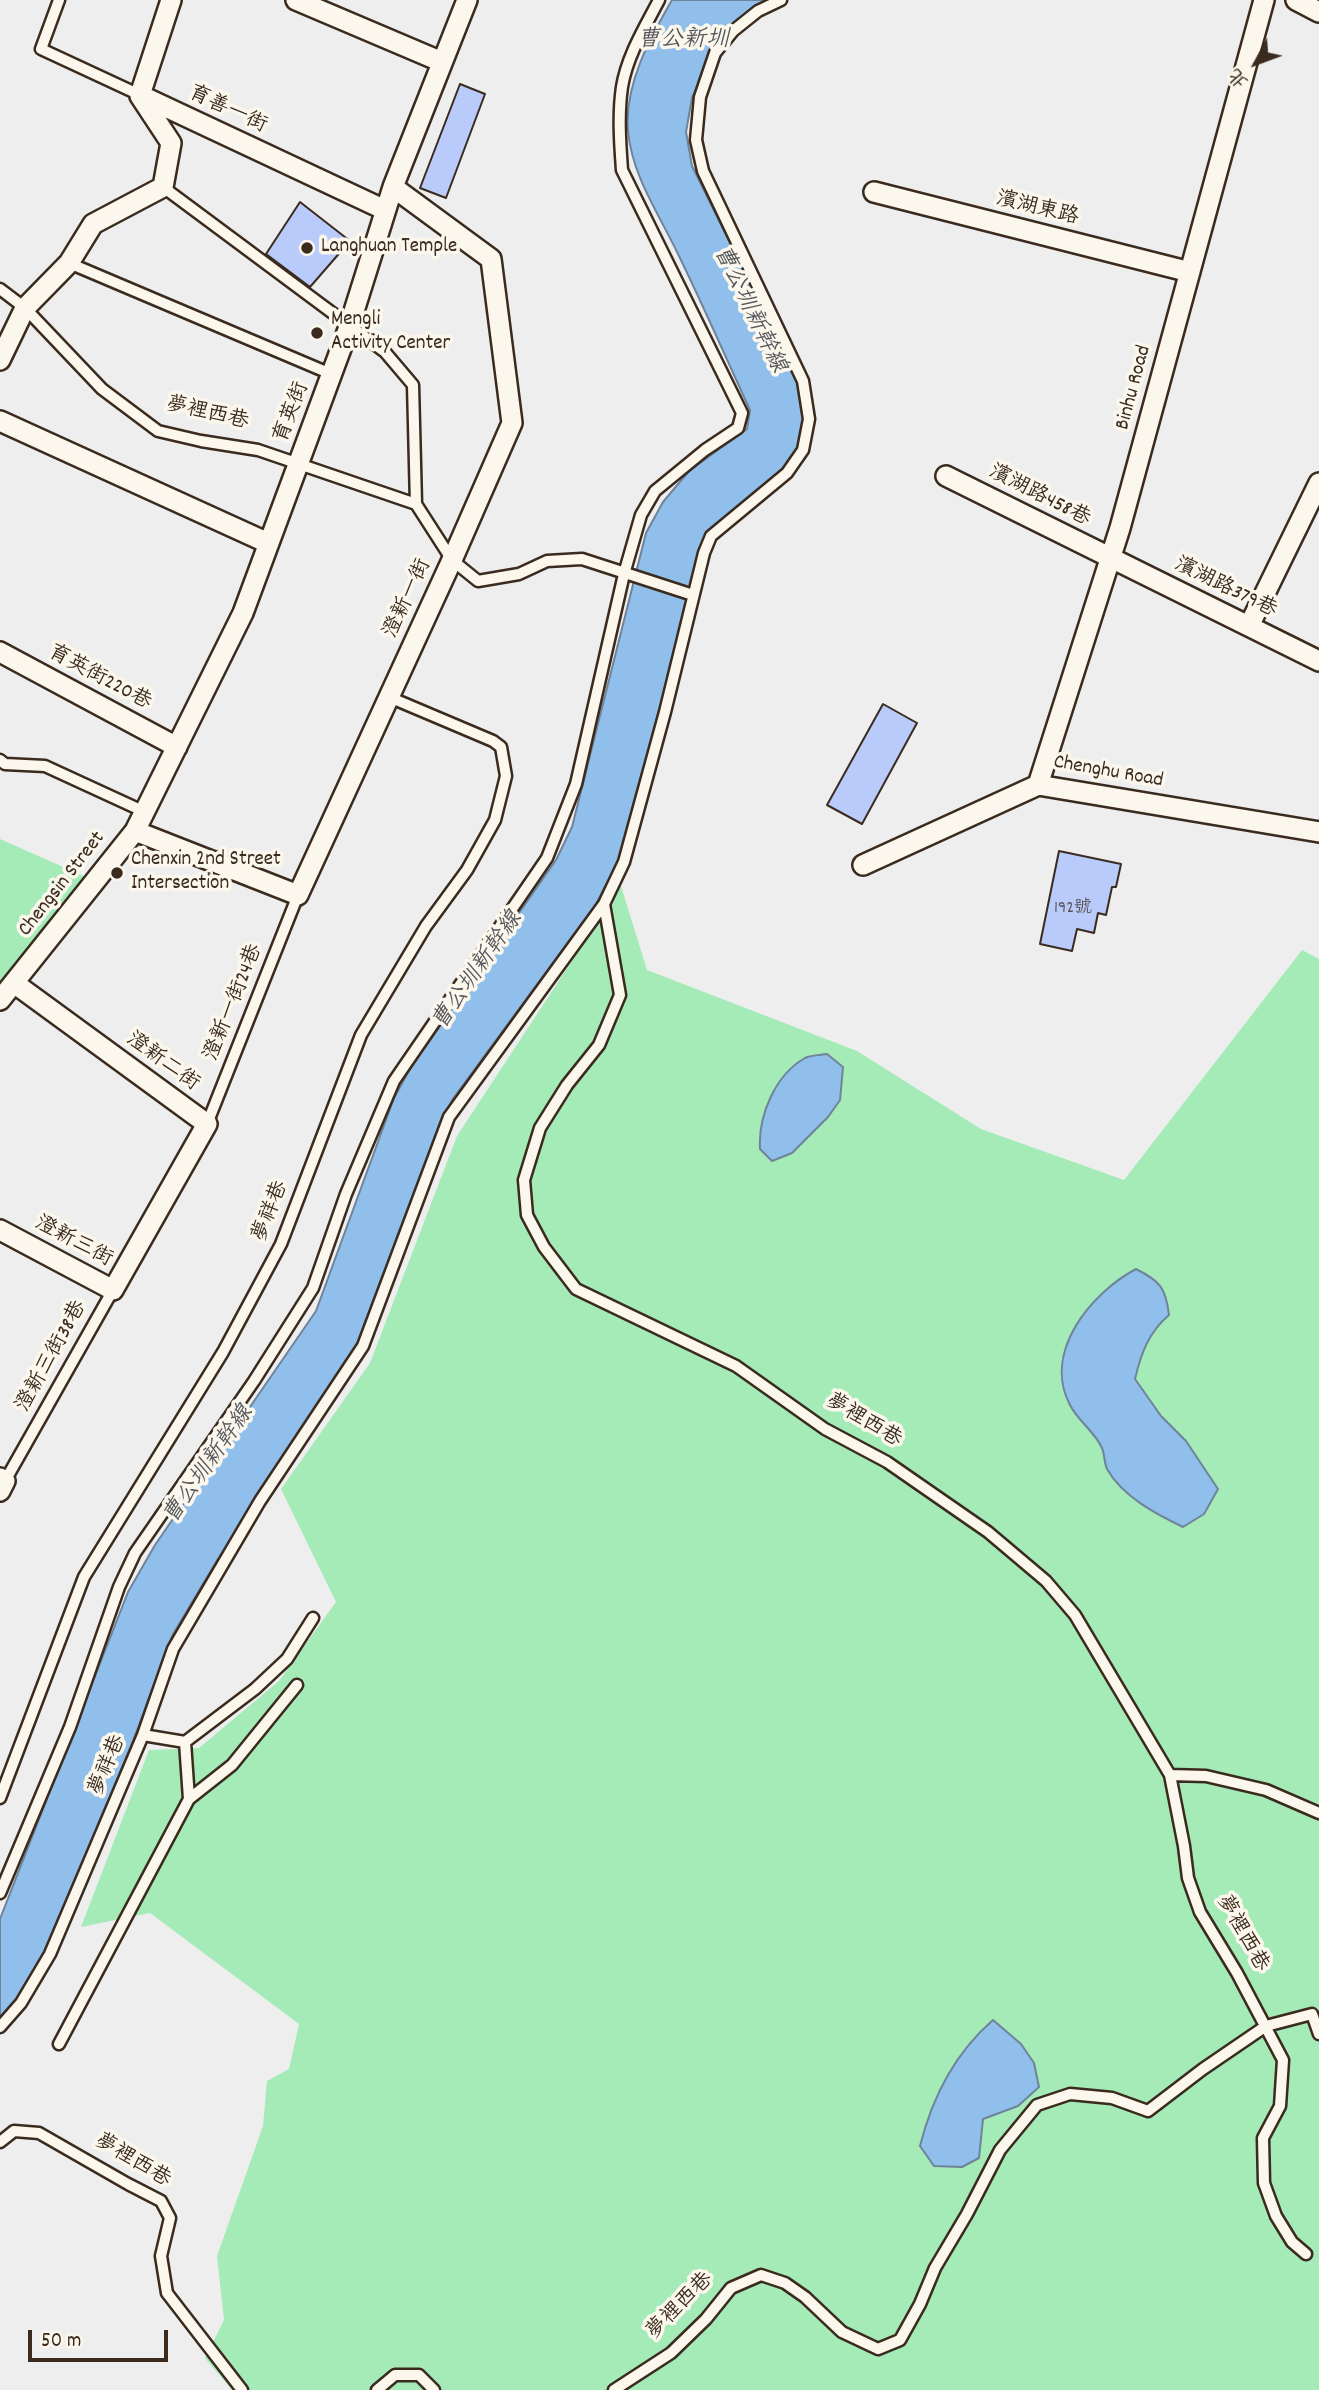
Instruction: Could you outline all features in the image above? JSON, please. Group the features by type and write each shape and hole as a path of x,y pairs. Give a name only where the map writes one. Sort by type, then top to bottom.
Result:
{"street":[{"path":"0,360 25,308 69,263 93,224 163,187 171,143 140,95 171,0"},
{"path":"296,0 442,62"},
{"name":"育英街","path":"135,831 243,613 349,327 384,210 467,0"},
{"name":"Binhu Road","path":"1038,785 1110,558 1264,0"},
{"path":"1296,0 1319,12"},
{"name":"育善一街","path":"140,95 384,210"},
{"name":"澄新一街","path":"298,895 512,423 491,259 393,187"},
{"name":"濱湖東路","path":"874,192 1190,272"},
{"path":"0,421 268,543"},
{"name":"濱湖路458巷","path":"946,476 1110,558"},
{"path":"1249,626 1319,483"},
{"name":"濱湖路379巷","path":"1110,558 1319,661"},
{"name":"育英街220巷","path":"0,652 177,747"},
{"name":"Chenghu Road","path":"863,865 1038,785 1319,832"},
{"path":"135,831 298,895"},
{"name":"Chengsin Street","path":"0,1000 135,831"},
{"name":"澄新二街","path":"14,983 207,1124"},
{"name":"澄新三街","path":"0,1230 113,1290 207,1124"}],"lane":[{"path":"59,0 41,49 140,95"},
{"path":"0,1893 70,1727 119,1587 135,1553 254,1381 313,1288 346,1194 394,1081 547,858 576,784 624,574 641,516 655,491 738,428 742,413 622,170 619,136 622,85 639,37 659,0"},
{"name":"夢祥巷","path":"0,2027 21,2003 50,1954 143,1735 173,1649 260,1501 363,1346 449,1117 604,904 625,862 704,553 711,536 787,473 803,450 809,419 803,380 703,171 696,140 700,97 715,53 733,31 758,11 781,0"},
{"path":"163,187 385,352 413,386 416,504 452,560 478,581 519,574 547,561 582,559 693,595"},
{"path":"69,263 331,374"},
{"name":"夢裡西巷","path":"0,289 25,308 102,389 158,431 258,450 416,504"},
{"name":"夢祥巷","path":"0,1798 84,1577 223,1352 281,1244 361,1035 426,926 467,870 495,820 506,776 501,747 493,741 389,697"},
{"path":"0,761 5,764 45,766 145,812"},
{"name":"澄新一街24巷","path":"207,1124 298,895"},
{"name":"夢裡西巷","path":"604,904 620,995 599,1045 567,1085 540,1128 524,1180 527,1215 544,1247 576,1289 736,1366 825,1429 887,1462 946,1500 1046,1581 1075,1615 1170,1775 1188,1878 1199,1912 1237,1973 1283,2060 1280,2106 1263,2138 1264,2183 1276,2216 1292,2242 1306,2254"},
{"name":"澄新三街38巷","path":"2,1483 113,1290"},
{"path":"143,1735 184,1742 255,1689 287,1659 313,1618"},
{"path":"59,2044 189,1799 232,1765 297,1685"},
{"path":"184,1742 189,1799"},
{"path":"1170,1775 1206,1776 1266,1790 1319,1813"},
{"name":"夢裡西巷","path":"614,2390 671,2353 706,2319 731,2288 761,2275 785,2283 805,2297 842,2332 878,2349 900,2340 920,2304 935,2268 1000,2150 1037,2105 1070,2094 1112,2098 1148,2111 1266,2026 1312,2014 1319,2034"},
{"name":"夢裡西巷","path":"0,2141 13,2131 39,2133 161,2201 170,2218 161,2256 167,2293 242,2390"},
{"path":"377,2390 395,2375 419,2375 433,2390"}],"green space":[{"path":"0,839 95,881 0,1001"},
{"path":"621,886 647,970 857,1051 981,1129 1124,1180 1302,950 1319,959 1319,2390 232,2390 205,2358 224,2320 217,2256 263,2126 267,2081 289,2069 299,2024 150,1913 81,1927 149,1750 199,1748 279,1681 336,1602 281,1489 370,1363 457,1136"}],"water":[{"name":"曹公新圳","path":"672,0 771,0 745,14 722,32 692,98 686,132 692,166 799,382 804,420 800,446 786,468 707,538 622,855 596,904 452,1100 428,1158 361,1344 216,1562 172,1636 133,1741 47,1952 19,1999 0,2021 0,1919 128,1592 155,1545 316,1311 394,1098 410,1069 556,860 572,827 646,533 663,502 689,471 747,429 750,410 687,273 647,194 635,164 628,131 634,79 647,46"},
{"path":"827,1054 843,1067 840,1100 828,1117 792,1153 772,1161 760,1149 762,1123 770,1098 794,1065 807,1057"},
{"path":"1136,1269 1151,1277 1160,1286 1166,1298 1169,1315 1147,1344 1135,1379 1161,1416 1186,1441 1218,1489 1204,1514 1183,1527 1141,1504 1114,1479 1106,1467 1099,1442 1073,1411 1063,1385 1062,1365 1076,1326 1103,1293"},
{"path":"993,2020 1021,2044 1034,2063 1039,2087 1018,2106 983,2119 979,2158 962,2167 934,2166 920,2146 931,2111 956,2062"}],"building":[{"path":"460,84 485,94 446,198 420,188"},
{"name":"Langhuan Temple","path":"300,202 350,241 310,287 266,254"},
{"path":"883,704 917,723 862,824 827,805"},
{"path":"1059,851 1121,864 1116,887 1112,887 1106,915 1098,913 1094,933 1077,929 1072,951 1040,944"}],"place":[{"name":"Langhuan Temple","path":"307,248"},
{"name":"Mengli Activity Center","path":"317,333"},
{"name":"Chenxin 2nd Street Intersection","path":"117,873"}],"water label":[{"name":"曹公圳新幹線","path":"748,310"},
{"name":"曹公圳新幹線","path":"479,972"},
{"name":"曹公圳新幹線","path":"210,1466"}]}
